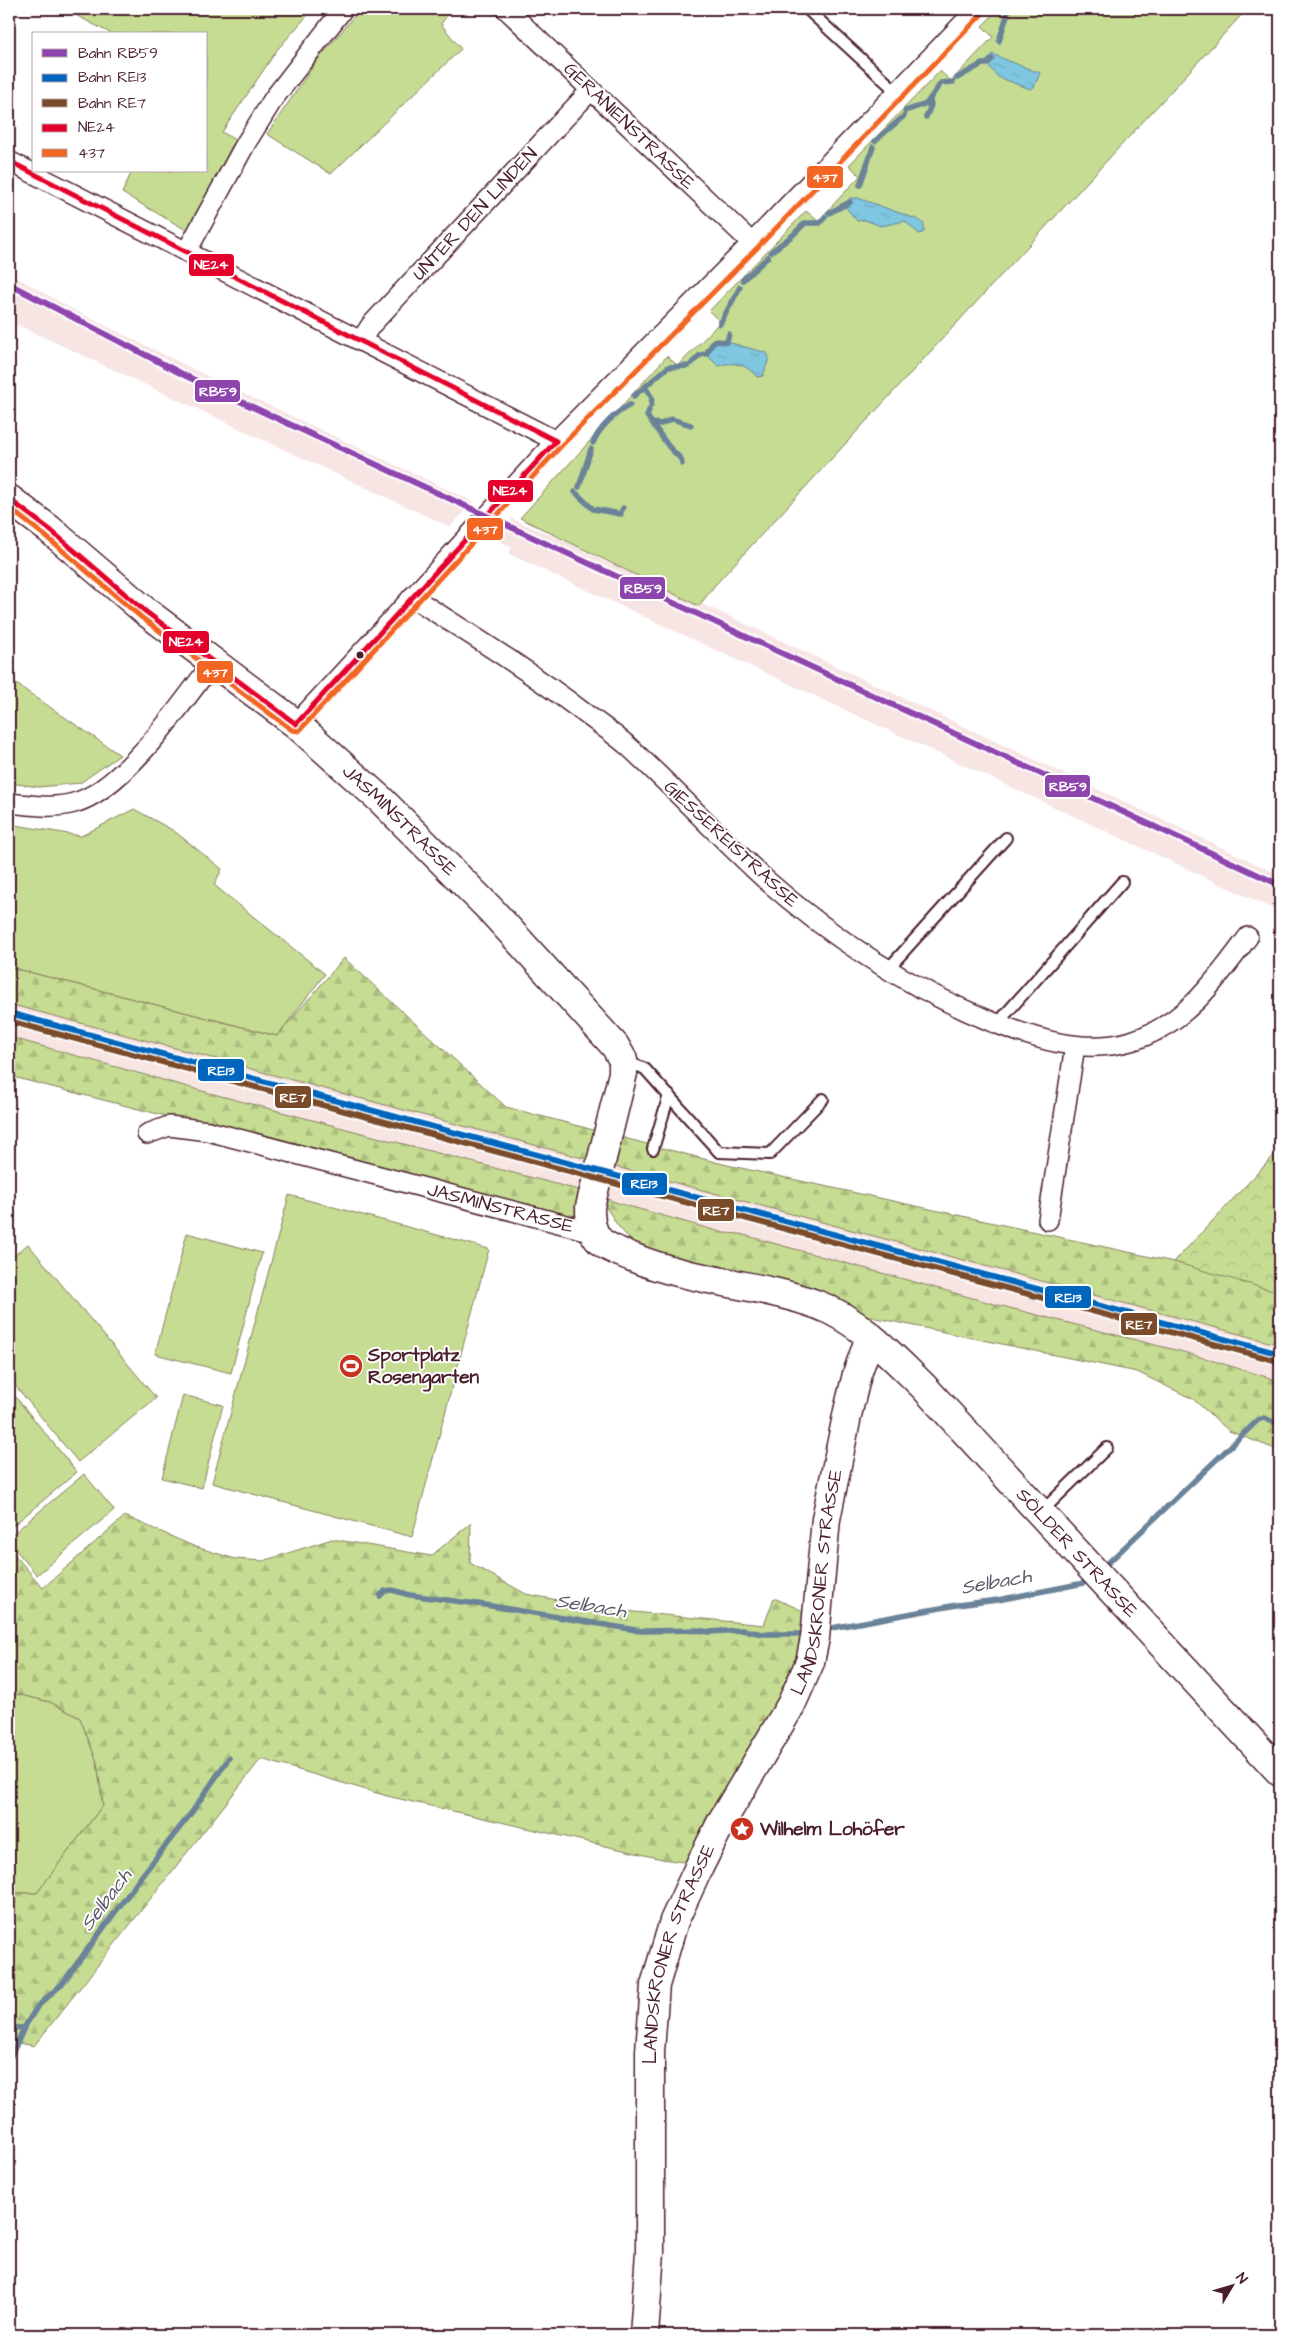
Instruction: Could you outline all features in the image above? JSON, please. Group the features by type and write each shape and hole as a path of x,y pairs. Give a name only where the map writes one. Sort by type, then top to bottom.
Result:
{"street":[{"path":"187,251 246,143 274,98 343,9"},
{"name":"GERANIENSTRASSE","path":"506,9 752,243"},
{"path":"296,724 556,441 752,243 977,9"},
{"name":"UNTER DEN LINDEN","path":"361,340 371,325 591,90"},
{"path":"9,161 556,441"},
{"name":"JASMINSTRASSE","path":"9,499 49,529 145,611 296,724 381,800 491,910 615,1046 623,1060 623,1073 590,1207 590,1220 593,1232 601,1242 640,1260 819,1305 844,1318 870,1337"},
{"name":"GIESSEREISTRASSE","path":"412,596 542,680 626,744 765,878 802,910 887,970 957,1008 1035,1038 1075,1046 1096,1046 1130,1041 1172,1022 1198,1000 1248,937"},
{"path":"9,803 42,807 75,803 101,789 127,768 161,731 214,662"},
{"path":"1048,1220 1075,1046"},
{"name":"JASMINSTRASSE","path":"148,1134 168,1126 208,1131 593,1232"},
{"name":"SÖLDER STRASSE","path":"870,1337 923,1386 1228,1709 1280,1772"},
{"name":"LANDSKRONER STRASSE","path":"644,2335 650,2252 650,2051 655,1985 674,1921 703,1859 722,1821 791,1706 810,1662 815,1638 826,1519 848,1411 857,1374 870,1337"}],"lane":[{"path":"807,9 897,92"},
{"path":"887,970 1006,838"},
{"path":"997,1024 1122,882"},
{"path":"623,1060 646,1069 718,1152 770,1154 823,1099"},
{"path":"653,1149 669,1095"},
{"path":"1041,1513 1107,1448"}],"shaded area":[{"path":"9,273 74,310 217,381 474,502 450,527 9,321"},
{"path":"512,519 577,546 585,552 735,619 1280,875 1280,912 509,554 512,547 493,539"},
{"path":"9,1004 212,1058 231,1061 251,1069 594,1160 586,1192 202,1091 9,1037"},
{"path":"608,1164 1280,1345 1280,1381 1187,1353 998,1305 740,1234 724,1233 618,1203 599,1196"}],"green space":[{"path":"64,9 313,9 277,50 222,132 235,140 188,231 122,193 132,172 208,172 208,32 108,32"},
{"path":"360,9 452,9 441,24 461,49 331,174 267,134 316,62"},
{"path":"999,9 1247,9 715,585 699,606 520,518 667,356 678,366 720,322 709,311 806,211 818,221 860,176 849,165 940,71 951,81 993,37 982,26"},
{"path":"9,679 120,755 80,783 39,787 9,783"},
{"path":"134,809 174,831 222,869 214,885 325,974 277,1036 9,967 9,824 81,836"},
{"path":"344,958 506,1107 727,1165 1174,1262 1280,1150 1280,1345 251,1069 231,1061 212,1058 9,1004 9,967 277,1036"},
{"path":"9,1037 202,1091 586,1192 577,1214 566,1218 9,1076"},
{"path":"1280,1149 1280,1293 1174,1262"},
{"name":"Sportplatz Rosengarten","path":"289,1195 489,1249 412,1537 212,1483"},
{"path":"599,1196 724,1233 740,1234 998,1305 1187,1353 1280,1381 1280,1451 1229,1431 1193,1399 1137,1372 876,1318 635,1245 618,1226"},
{"path":"187,1233 262,1253 231,1373 155,1354"},
{"path":"28,1244 156,1398 78,1462 9,1378 9,1260"},
{"path":"9,1389 77,1472 9,1529"},
{"path":"183,1395 223,1405 202,1488 162,1478"},
{"path":"84,1474 114,1510 37,1575 9,1542 9,1537"},
{"path":"125,1516 193,1546 235,1559 263,1561 332,1539 431,1556 471,1523 470,1563 526,1594 604,1609 764,1625 774,1598 810,1614 799,1673 690,1863 662,1859 387,1796 261,1759 34,2046 9,2041 9,1893 37,1893 103,1805 97,1762 80,1718 50,1702 9,1692 9,1548 43,1588"},
{"path":"9,1692 50,1702 80,1718 97,1762 103,1805 37,1893 9,1893"}],"water":[{"path":"992,54 1038,71 1040,73 1034,87 1030,89 998,77 987,64"},
{"path":"850,198 858,198 919,220 924,224 924,232 919,234 905,221 881,226 865,220 857,221 844,205"},
{"path":"712,340 727,342 767,353 769,358 763,376 757,377 744,366 729,364 718,366 706,354"}],"waterway":[{"path":"999,41 1009,9"},
{"path":"957,78 982,64 987,64 992,59"},
{"path":"905,111 926,104 941,83 953,82"},
{"path":"926,117 931,105 930,100"},
{"path":"875,141 904,116"},
{"path":"860,185 873,147"},
{"path":"829,213 850,202"},
{"path":"771,252 805,223 820,223 825,217"},
{"path":"743,280 768,257"},
{"path":"720,324 740,287"},
{"path":"716,341 727,342 729,334"},
{"path":"692,363 700,355 706,354 714,341"},
{"path":"634,396 668,367 688,366"},
{"path":"645,387 652,398 651,405"},
{"path":"593,443 608,421 630,405"},
{"path":"649,410 647,416 669,447 681,459 682,464"},
{"path":"652,423 661,424 672,419 691,425"},
{"path":"579,487 591,449"},
{"path":"575,492 593,509 621,514"},
{"name":"Selbach","path":"1109,1562 1258,1420 1264,1418 1280,1425"},
{"name":"Selbach","path":"826,1629 957,1605 998,1600 1084,1583"},
{"name":"Selbach","path":"380,1596 385,1591 392,1590 410,1595 485,1605 642,1631 697,1630 709,1632 742,1630 763,1634 800,1634"},
{"name":"Selbach","path":"9,2060 24,2028 37,2007 62,1984 144,1873 192,1812 229,1758"},
{"path":"9,2027 24,2028"}],"rail line":[{"name":"RB59","path":"9,284 186,376 1280,885"},
{"name":"RE13","path":"9,1013 1280,1354"},
{"name":"RE7","path":"9,1021 1278,1361"}],"transit line":[{"name":"437","path":"9,508 141,617 292,730 299,731 561,446 757,248 982,14"},
{"name":"NE24","path":"9,161 556,441 296,724 145,611 49,529 9,499"}],"place":[{"name":"Sportplatz Rosengarten","path":"351,1366"},
{"name":"Wilhelm Lohöfer","path":"742,1829"}]}
